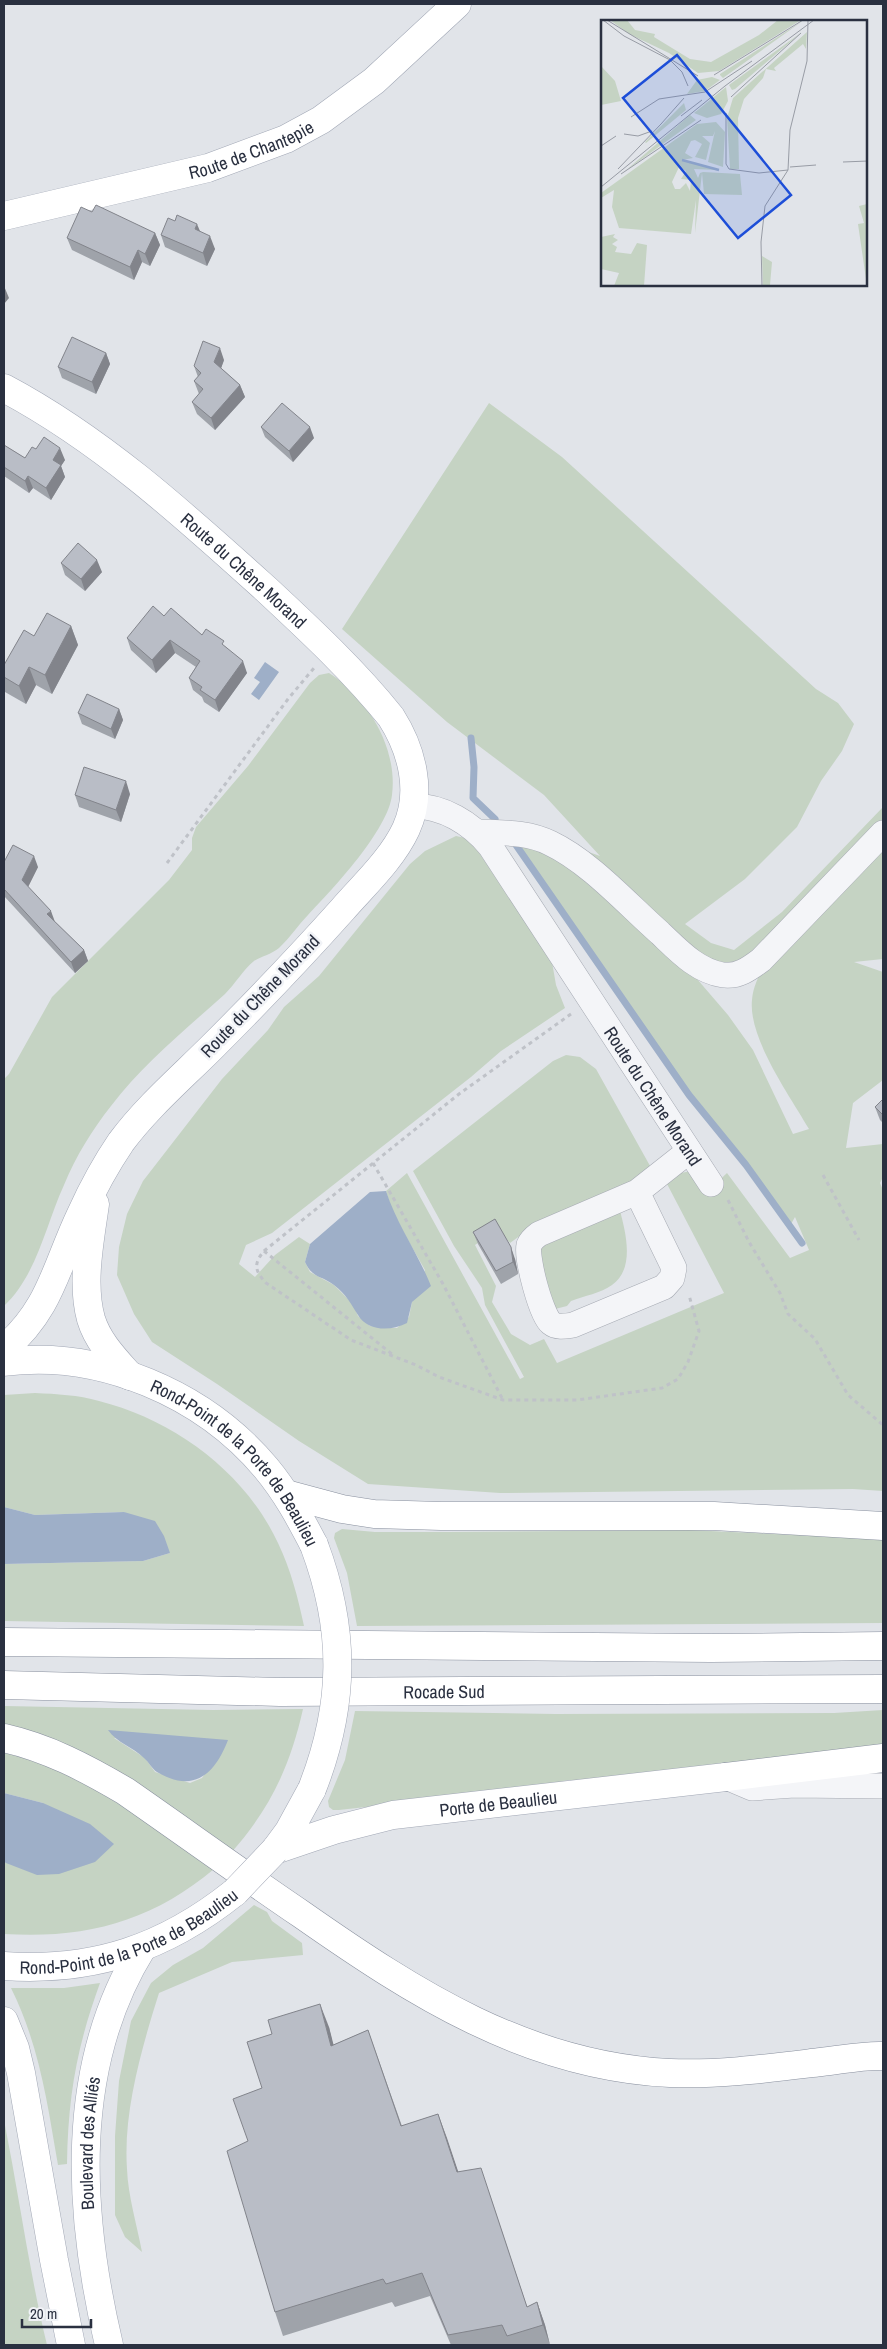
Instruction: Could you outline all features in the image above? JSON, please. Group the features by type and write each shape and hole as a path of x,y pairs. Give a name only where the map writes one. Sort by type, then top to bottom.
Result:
{"main road":[{"name":"Route de Chantepie","path":"4,216 208,168 286,139 321,120 360,92 457,4"},
{"name":"Route du Chêne Morand","path":"4,388 48,413 144,482 236,561 381,704 400,730 413,768 413,806 411,817 401,839 386,860 328,926 238,1021 144,1115 121,1143 81,1214 46,1298 23,1330 4,1349"},
{"name":"Route du Chêne Morand","path":"99,1181 89,1256 87,1291 92,1319 101,1340 130,1376"},
{"name":"Rond-Point de la Porte de Beaulieu","path":"4,1362 40,1360 71,1362 130,1376 161,1388 218,1422 243,1444 286,1494 314,1545 323,1569 335,1618 338,1668 335,1710 328,1742 312,1789 293,1824 275,1850 236,1892 191,1924 142,1948 119,1956 73,1965 41,1968 4,1966"},
{"path":"286,1494 342,1509 374,1514 441,1516 714,1516 883,1526"},
{"path":"4,1642 701,1648 883,1646"},
{"name":"Rocade Sud","path":"4,1685 280,1692 883,1689"},
{"path":"4,1738 51,1752 87,1769 125,1791 386,1973 460,2015 536,2047 582,2060 628,2069 669,2073 753,2069 883,2056"},
{"name":"Porte de Beaulieu","path":"275,1850 334,1830 393,1815 883,1758"},
{"name":"Boulevard des Alliés","path":"109,2345 91,2255 85,2177 86,2132 93,2077 105,2025 116,1996 142,1948"},
{"path":"4,2021 15,2048 21,2073 71,2345"}],"street":[{"name":"Route du Chêne Morand","path":"413,806 429,806 456,817 479,832 571,968 688,1152 711,1184"},
{"path":"479,832 532,836 559,848 588,869 682,954 711,972 725,975 737,974 748,970 761,960 883,833"},
{"path":"636,1192 674,1268 672,1278 664,1288 574,1325 557,1326 551,1323 544,1315 534,1280 529,1250 531,1240 539,1234 636,1192 688,1152"},
{"path":"726,1776 752,1788 794,1785 883,1786"}],"path":[{"path":"167,863 288,699 308,674 330,652"},
{"path":"568,1016 466,1089 264,1251 257,1259 255,1267 258,1275 266,1283 351,1340 396,1357 439,1377 503,1400 577,1400 662,1388 678,1379 688,1362 699,1332 691,1300 674,1268"},
{"path":"373,1163 443,1284 503,1400"},
{"path":"823,1175 859,1240"},
{"path":"711,1184 727,1198 748,1242 780,1292 788,1314 815,1339 848,1395 883,1425"},
{"path":"264,1251 396,1357"}],"green space":[{"path":"489,403 562,457 816,689 838,703 854,724 842,751 821,781 797,827 745,879 685,924 711,943 734,950 782,912 883,807 883,827 754,956 725,962 697,954 580,849 600,856 544,795 447,722 342,629"},
{"path":"329,673 343,683 368,710 385,742 393,777 392,795 381,825 345,875 283,944 276,950 254,961 225,994 151,1061 111,1106 91,1134 74,1164 25,1280 4,1306 4,1079 9,1074 52,997 169,880 192,850 192,838 196,827 248,766 310,683 319,675"},
{"path":"456,836 470,839 552,962 556,985 565,1008 501,1051 471,1077 272,1233 246,1245 239,1264 255,1277 275,1255 299,1237 310,1244 305,1262 310,1272 334,1285 353,1304 358,1316 370,1326 397,1328 409,1317 412,1302 425,1270 393,1214 386,1191 407,1173 520,1379 524,1377 485,1305 482,1288 454,1246 413,1171 553,1061 566,1055 580,1057 596,1069 654,1173 525,1232 510,1243 498,1229 475,1245 496,1286 492,1302 511,1334 530,1345 544,1339 557,1363 724,1293 666,1182 676,1174 691,1171 705,1194 727,1173 790,1258 809,1250 795,1217 791,1224 748,1164 690,1093 517,842 545,847 685,965 728,1015 753,1050 793,1134 809,1129 763,1049 753,1015 752,1000 755,986 765,964 883,840 883,959 854,962 883,972 883,1080 853,1103 846,1148 883,1144 883,1177 880,1183 883,1190 883,1491 853,1489 500,1493 368,1484 299,1441 152,1342 134,1314 117,1275 119,1247 127,1214 143,1181 222,1079 268,1030 284,1007 319,976 410,864 425,851"},
{"path":"620,1211 625,1230 627,1250 624,1270 619,1278 603,1290 571,1301 567,1306 555,1309 536,1259 544,1239"},
{"path":"35,1393 83,1397 127,1410 154,1421 204,1452 227,1472 264,1517 287,1563 304,1626 4,1621 4,1564 143,1561 170,1553 124,1512 35,1515 4,1507 4,1395"},
{"path":"342,1529 375,1532 689,1530 883,1539 883,1623 357,1626 347,1573 334,1538 335,1533"},
{"path":"4,1706 213,1710 303,1709 292,1750 277,1786 256,1821 230,1854 4,1727","holes":["114,1738 225,1746 202,1778 190,1783 155,1772 145,1758"]},
{"path":"883,1710 883,1748 570,1784 570,1780 563,1781 563,1785 339,1810 333,1810 329,1807 328,1801 345,1760 355,1711 556,1714 834,1713"},
{"path":"4,1753 33,1761 61,1772 88,1786 139,1817 214,1869 166,1902 116,1923 89,1930 62,1933 34,1935 4,1934 4,1862 6,1863 43,1803 4,1793"},
{"path":"254,1905 267,1912 272,1921 302,1943 303,1955 232,1962 159,1993 140,2057 128,2125 128,2179 142,2252 125,2237 115,2215 115,2136 119,2081 131,2021 151,1983 173,1965 203,1948"},
{"path":"100,1983 85,2028 75,2072 69,2116 67,2164 58,2165 36,2053 11,1988 64,1988"},
{"path":"4,2120 35,2289 47,2345 4,2345"}],"water":[{"path":"265,662 279,672 259,700 251,694 260,682 254,678"},
{"path":"386,1191 396,1216 431,1286 412,1302 407,1323 394,1328 374,1327 362,1321 342,1292 334,1285 314,1274 305,1262 310,1244 370,1192"},
{"path":"4,1507 35,1515 124,1512 155,1521 164,1536 170,1553 143,1561 4,1564"},
{"path":"108,1730 228,1740 216,1763 209,1771 192,1781 181,1781 157,1772 140,1754 116,1738"},
{"path":"4,1793 43,1803 90,1824 114,1844 95,1862 59,1874 37,1875 6,1863 4,1862"}],"building":[{"path":"96,205 155,233 145,254 138,250 130,267 67,238 81,207 92,212"},
{"path":"177,215 197,224 195,229 210,236 203,253 161,235 168,218 175,221"},
{"path":"72,337 106,353 92,382 58,367"},
{"path":"203,341 220,348 214,362 240,385 211,418 192,402 203,389 194,381 201,373 194,366"},
{"path":"282,403 310,427 289,451 261,427"},
{"path":"44,437 60,448 53,460 61,465 46,488 28,476 25,481 4,467 4,445 25,458 32,447 36,449"},
{"path":"78,543 97,560 81,579 61,563"},
{"path":"153,606 164,616 171,608 202,635 206,629 224,641 222,644 243,661 215,700 200,690 202,687 189,678 200,661 170,640 152,660 127,638"},
{"path":"47,613 71,626 45,675 29,667 19,686 4,677 4,665 24,630 34,636"},
{"path":"87,694 119,709 111,729 78,713"},
{"path":"84,767 126,781 116,810 75,795"},
{"path":"13,845 34,856 22,880 51,911 47,914 84,950 71,962 4,889 4,862"},
{"path":"883,1099 883,1115 875,1107"},
{"path":"495,1219 511,1247 513,1262 496,1271 473,1232"},
{"path":"320,2004 331,2046 368,2030 401,2126 438,2114 457,2172 481,2168 527,2307 537,2302 543,2325 507,2336 502,2325 448,2335 422,2273 386,2284 383,2279 275,2312 227,2151 248,2141 233,2099 262,2088 247,2042 272,2034 268,2020"}],"waterway":[{"path":"471,738 474,767 473,798 495,819"},
{"path":"516,845 689,1095 746,1165 802,1243"}]}
